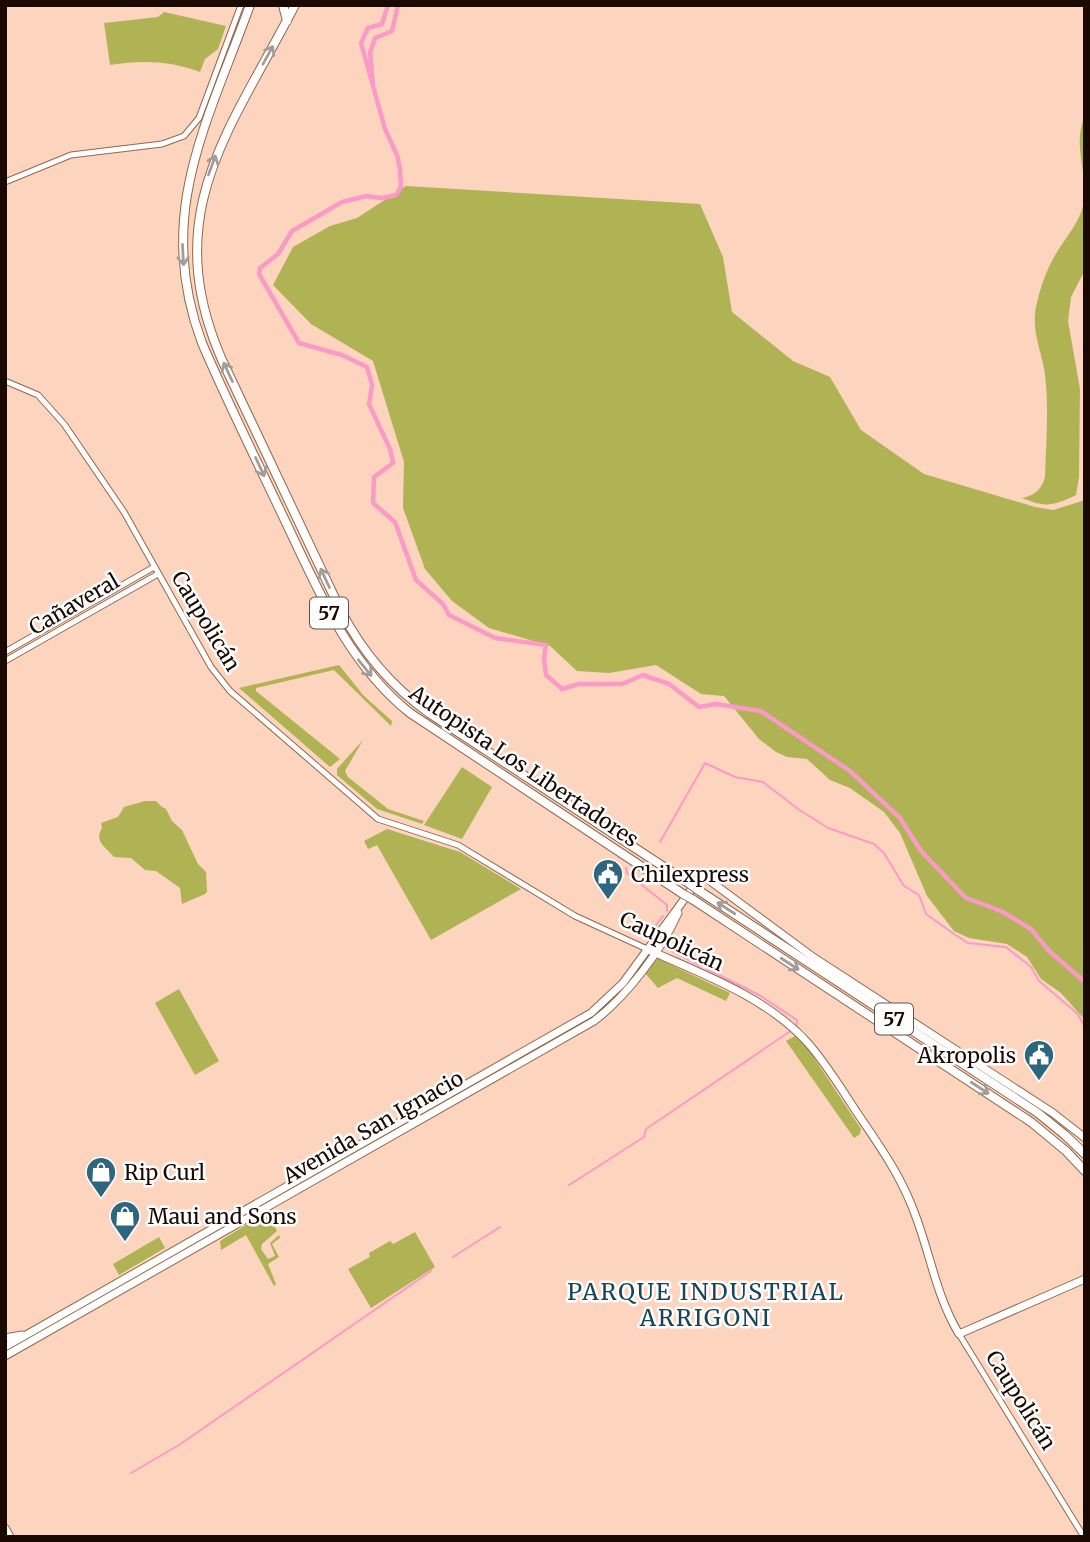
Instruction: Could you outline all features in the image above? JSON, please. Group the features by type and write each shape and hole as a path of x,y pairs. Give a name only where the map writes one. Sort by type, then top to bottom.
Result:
{"highway":[{"path":"283,5 287,21"},
{"name":"Autopista Los Libertadores","path":"295,5 218,148 209,173 200,209 197,247 201,293 213,338 228,372 341,611 359,642 398,688 429,713 1038,1113 1085,1154"},
{"name":"Autopista Los Libertadores","path":"248,6 187,187 182,224 184,271 191,309 208,356 331,616 364,668 401,706 1023,1116 1056,1142 1085,1171"}],"main road":[{"name":"Avenida San Ignacio","path":"7,1354 21,1343 608,1009 625,993 640,966 702,875 813,957 1053,1113 1085,1138"},
{"name":"Caupolicán","path":"651,951 739,992 791,1027 815,1053 901,1182 918,1221 941,1300 959,1334"},
{"name":"Avenida San Ignacio","path":"21,1343 29,1334 145,1272"},
{"path":"959,1334 1085,1279"},
{"path":"5,1338 29,1334"},
{"path":"5,1528 10,1537"}],"street":[{"path":"5,182 71,155 171,142 192,130 248,6"},
{"name":"Caupolicán","path":"5,381 38,396 64,424 124,512 223,685 372,814 386,823 458,845 575,916 651,951"},
{"name":"Cañaveral","path":"5,652 154,567"},
{"name":"Cañaveral","path":"5,661 158,574"},
{"name":"Caupolicán","path":"959,1334 1084,1537"}],"shaded area":[{"path":"164,12 226,26 218,49 205,59 200,72 156,62 110,65 104,23 158,17"},
{"path":"1085,116 1085,194 1080,149"},
{"path":"406,186 700,204 723,257 732,312 793,361 830,377 861,430 924,474 1053,510 1085,500 1085,1020 1061,993 1041,979 1027,957 1007,944 969,938 954,931 927,896 900,833 884,812 850,788 830,780 807,759 787,757 776,752 759,739 724,696 701,694 656,665 609,673 577,671 550,646 489,628 452,601 425,569 403,508 404,462 373,361 311,324 273,285 293,247 330,226 357,218"},
{"path":"1085,194 1085,270 1071,297 1068,321 1080,389 1079,477 1076,495 1044,504 1022,498 1037,491 1045,477 1046,387 1036,333 1036,307 1047,271 1081,212"},
{"path":"339,665 364,696 392,721 391,726 334,670 256,688 256,691 340,759 330,767 239,688"},
{"path":"363,740 345,771 348,777 388,809 424,821 422,824 377,809 337,775 337,769"},
{"path":"462,767 492,787 462,839 424,825"},
{"path":"156,801 166,809 172,821 182,830 198,864 206,872 205,894 182,904 180,888 156,871 145,870 131,858 114,857 102,844 99,837 101,823 118,817 124,807"},
{"path":"387,829 460,852 521,889 431,940 377,845 368,849 364,841"},
{"path":"657,958 730,993 726,1001 677,978 658,988 645,973"},
{"path":"179,989 219,1061 195,1075 155,1003"},
{"path":"795,1036 807,1047 861,1129 860,1134 854,1138 786,1041"},
{"path":"267,1212 277,1231 262,1244 261,1249 268,1259 275,1256 270,1243 279,1235 280,1238 272,1244 279,1257 268,1264 276,1284 274,1286 246,1235 221,1250 220,1241"},
{"path":"415,1232 435,1267 371,1308 348,1269 370,1257 369,1253 390,1241 393,1244"},
{"path":"159,1237 165,1248 119,1275 113,1264"}],"waterway":[{"path":"388,5 382,24 368,28 361,43 385,129 397,155 401,187 396,195 382,198 366,196 342,202 292,231 278,254 260,268 259,274 299,343 342,355 367,367 372,385 369,404 390,449 393,463 374,477 373,503 395,522 416,580 443,604 449,615 495,638 546,645 546,675 562,689 579,684 622,684 643,675 669,684 699,707 716,704 761,711 850,771 900,818 921,851 966,898 1001,911 1031,929 1049,951 1085,982"},
{"path":"373,85 370,53 375,38 392,31 398,5"},
{"path":"660,842 705,763 735,777 763,782 828,828 874,844 884,853 904,886 919,895 926,914 968,943 1006,947 1031,967 1039,981 1078,1014 1085,1028"},
{"path":"626,868 627,873 667,905 667,911"},
{"path":"646,938 663,916"},
{"path":"664,947 701,966"},
{"path":"707,969 759,995 797,1020 796,1027"},
{"path":"569,1185 644,1137 646,1129 792,1030"},
{"path":"453,1257 500,1227"},
{"path":"131,1473 179,1445 431,1271"}],"place":[{"name":"Chilexpress","path":"608,901"},
{"name":"Akropolis","path":"1039,1082"},
{"name":"Rip Curl","path":"101,1199"},
{"name":"Maui and Sons","path":"125,1243"}],"district":[{"name":"PARQUE INDUSTRIAL ARRIGONI","path":"706,1304"}]}
